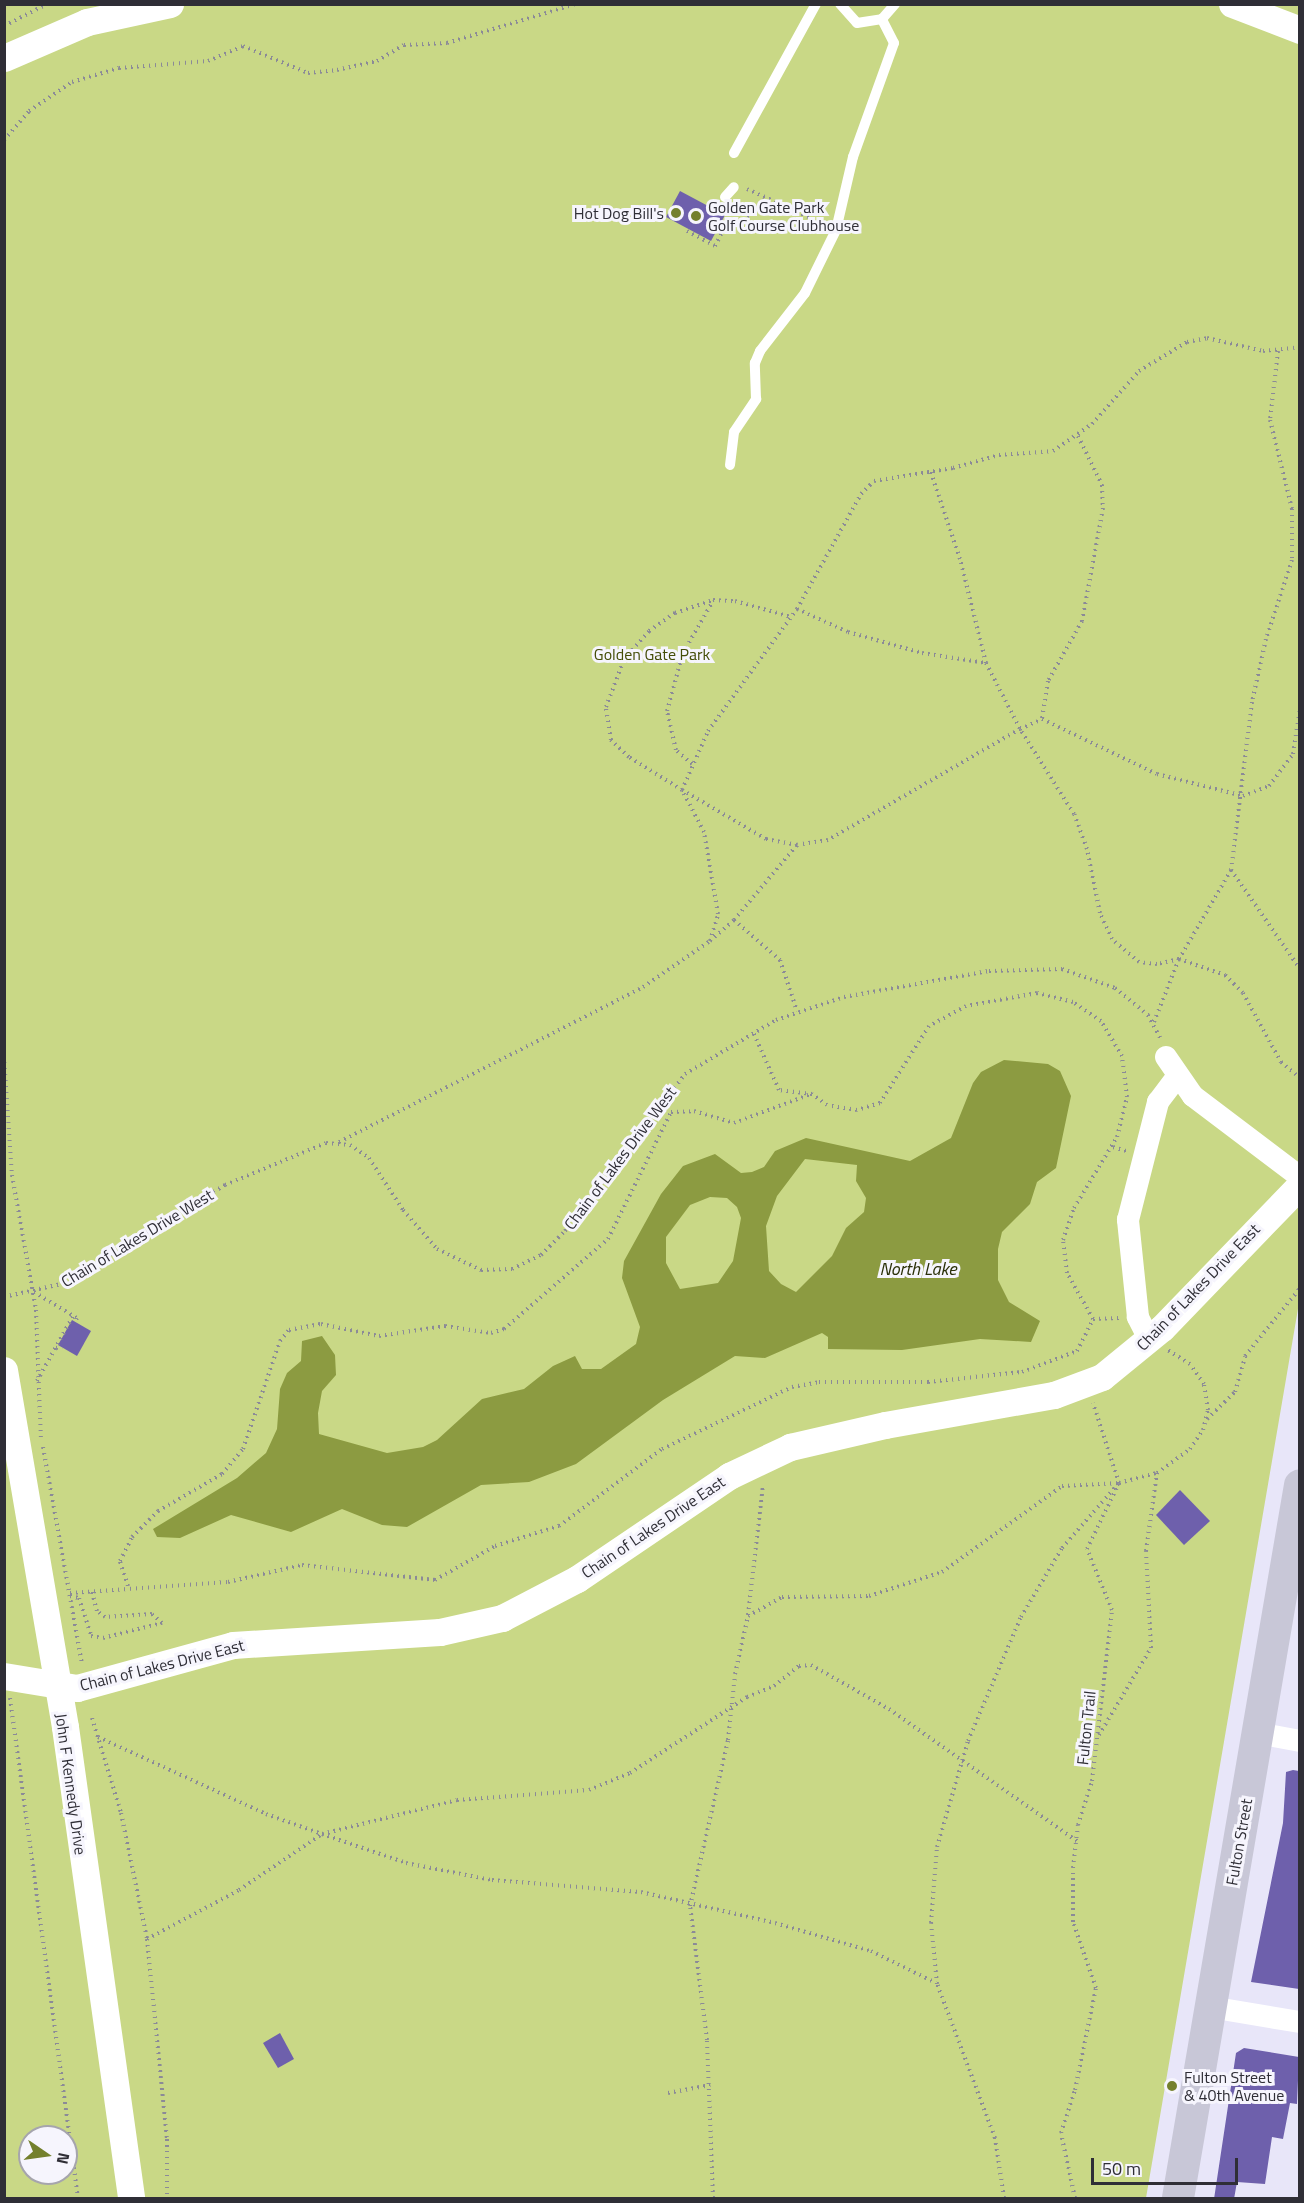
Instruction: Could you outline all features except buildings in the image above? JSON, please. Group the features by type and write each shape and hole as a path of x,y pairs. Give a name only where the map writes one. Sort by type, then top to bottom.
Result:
{"main road":[{"name":"Fulton Street","path":"1178,2199 1299,1485"}],"street":[{"path":"4,58 87,22 170,4"},
{"path":"1232,4 1299,30"},
{"path":"1166,1057 1176,1078 1224,1122 1299,1176"},
{"path":"1149,1339 1138,1317 1128,1220 1158,1102 1176,1078"},
{"name":"Chain of Lakes Drive East","path":"7,1686 86,1686 242,1644 440,1632 483,1624 550,1595 683,1504 766,1457 827,1437 1043,1397 1087,1384 1149,1339 1299,1185"},
{"name":"John F Kennedy Drive","path":"4,1370 56,1686 132,2199"},
{"path":"1257,1733 1299,1741"},
{"path":"1210,2007 1299,2022"}],"lane":[{"path":"734,153 816,4"},
{"path":"840,4 857,23 882,19 895,4"},
{"path":"730,465 734,432 756,399 755,363 760,351 805,293 839,220 853,157 894,43 882,19"},
{"path":"725,197 739,188"}],"path":[{"path":"4,26 47,4"},
{"path":"4,140 29,111 72,82 119,68 208,61 243,46 309,73 337,70 377,61 404,45 447,43 575,4"},
{"path":"739,188 828,226"},
{"path":"729,221 739,226 754,213 790,209"},
{"path":"687,231 715,246 734,210"},
{"path":"710,941 718,914 704,832 682,790 708,731 797,609 861,494 874,481 999,455 1041,454 1078,436 1139,370 1188,342 1207,338 1278,351 1299,348"},
{"path":"1153,1023 1179,959 1231,870 1243,796 1252,702 1294,544 1292,509 1270,420 1278,351"},
{"path":"1042,719 1048,681 1082,621 1103,508 1102,484 1078,436"},
{"path":"930,470 960,559 986,663 1020,729 1074,814 1087,849 1100,913 1120,950 1148,963 1179,959 1225,975 1243,993 1281,1062 1299,1078"},
{"path":"791,617 735,601 713,600 675,613 649,631 624,659 606,707 611,740 629,757 766,838 797,845 851,830 1020,729 1042,719"},
{"path":"692,765 676,750 667,711 683,652 713,600"},
{"path":"797,609 869,638 922,653 986,663"},
{"path":"1042,719 1157,774 1243,796 1269,786 1293,754 1299,708"},
{"path":"339,1142 642,987 710,941 734,920 797,845"},
{"path":"1231,870 1299,969"},
{"path":"734,920 780,960 797,1011"},
{"name":"Chain of Lakes Drive West","path":"4,1297 34,1292 77,1276 225,1185 297,1152 339,1142 369,1158 403,1210 437,1249 481,1270 512,1269 541,1255 560,1238 685,1074 753,1032 797,1011 844,997 947,978 1046,967 1103,982 1153,1023 1166,1057"},
{"path":"70,1594 91,1589 128,1586 228,1582 302,1565 435,1580 495,1545 559,1526 662,1449 792,1387 819,1382 928,1382 1022,1372 1077,1351 1093,1319 1064,1266 1065,1228 1113,1147 1127,1097 1122,1056 1101,1021 1073,1002 1049,995 993,998 935,1020 886,1097 874,1107 837,1108 812,1094 779,1090 753,1032"},
{"path":"4,1056 12,1175 34,1292 36,1383 42,1442 82,1664"},
{"path":"128,1586 120,1561 132,1537 158,1511 229,1468 255,1421 280,1341 289,1330 304,1325 321,1324 379,1336 445,1326 491,1333 504,1329 608,1239 671,1113 694,1110 734,1123 812,1094"},
{"path":"748,1616 782,1597 869,1596 942,1572 1062,1486 1119,1483 1157,1473 1190,1449 1207,1419 1235,1392 1245,1356 1299,1288"},
{"path":"34,1292 73,1316 75,1322"},
{"path":"36,1383 73,1316"},
{"path":"1149,1339 1181,1358 1200,1377 1208,1400 1207,1419"},
{"path":"56,1348 62,1347"},
{"path":"1087,1384 1119,1483"},
{"path":"713,2199 710,2085 690,1906 733,1706 748,1616 766,1457"},
{"path":"1098,1736 1151,1648 1146,1551 1157,1473"},
{"path":"1004,2199 990,2122 937,1984 931,1923 937,1847 963,1759 1021,1617 1062,1548 1119,1483"},
{"name":"Fulton Trail","path":"1075,2199 1061,2133 1075,2090 1096,1988 1073,1922 1077,1841 1098,1736 1112,1610 1087,1549 1119,1483"},
{"path":"70,1594 79,1598 91,1636 103,1638 162,1623 152,1614 105,1617 96,1611 91,1589"},
{"path":"147,1939 250,1884 322,1834 457,1800 590,1790 636,1770 733,1706 774,1686 799,1666 811,1665 878,1702 963,1759 1077,1841"},
{"path":"7,1686 78,2199"},
{"path":"92,1718 121,1813 147,1939 167,2139 167,2199"},
{"path":"98,1737 266,1814 406,1863 492,1880 623,1890 871,1951 937,1984"},
{"path":"668,2093 710,2085"}],"green space":[{"name":"Golden Gate Park","path":"5,5 1299,5 1299,1303 1146,2198 5,2198"}],"water":[{"name":"North Lake","path":"1004,1060 1048,1064 1060,1071 1071,1096 1056,1168 1037,1182 1030,1204 1002,1232 998,1249 998,1280 1009,1302 1040,1321 1031,1342 980,1339 902,1350 828,1349 828,1337 822,1333 765,1358 735,1356 663,1400 576,1464 529,1482 481,1485 407,1527 382,1525 342,1509 291,1532 231,1515 180,1538 157,1537 153,1529 237,1478 266,1453 277,1429 280,1389 287,1373 301,1361 302,1341 322,1336 335,1355 336,1375 322,1391 318,1413 319,1434 387,1453 423,1447 437,1440 482,1399 524,1389 553,1366 575,1356 582,1369 601,1369 636,1344 640,1327 622,1278 624,1261 661,1194 683,1166 715,1154 741,1173 752,1172 764,1167 775,1151 806,1138 910,1161 951,1138 973,1083 981,1072","holes":["805,1159 857,1165 856,1181 866,1198 864,1212 846,1228 832,1256 796,1292 781,1284 769,1271 766,1226 777,1196","710,1197 727,1198 737,1207 741,1218 733,1261 718,1283 680,1289 666,1263 666,1237 690,1205"]}],"place":[{"name":"Hot Dog Bill's","path":"676,213"},
{"name":"Golden Gate Park Golf Course Clubhouse","path":"696,216"},
{"name":"Fulton Street & 40th Avenue","path":"1172,2086"}]}
